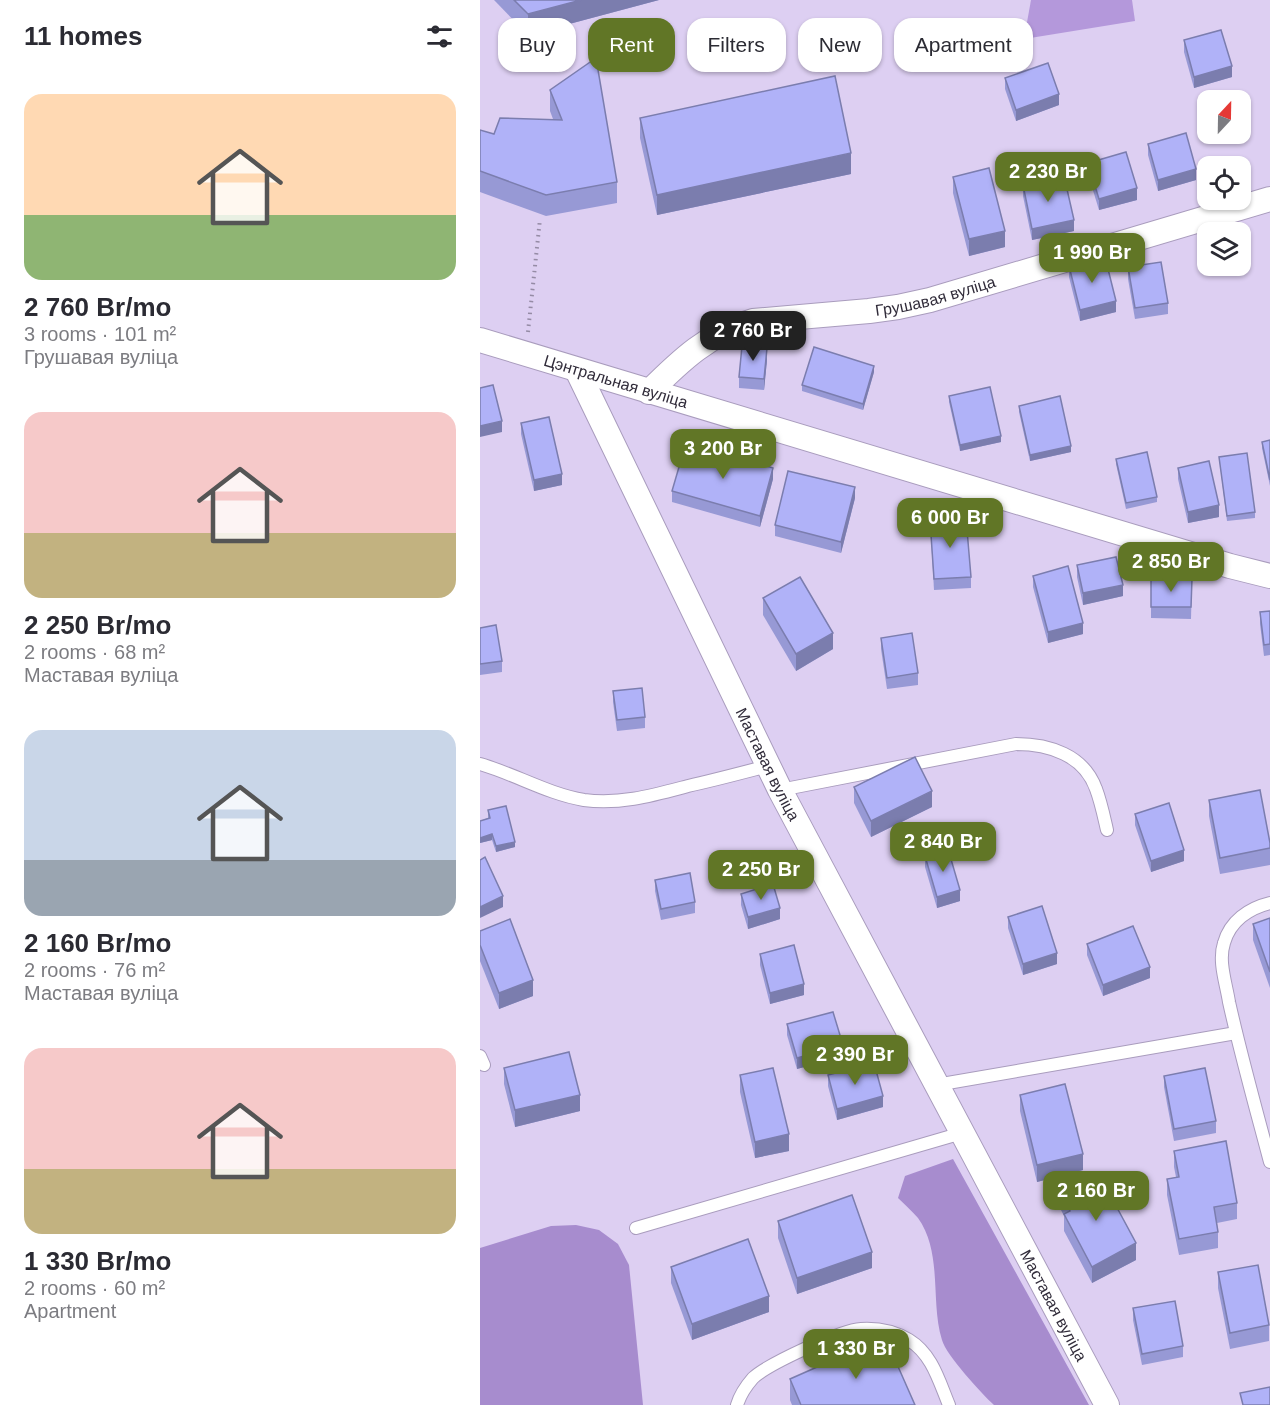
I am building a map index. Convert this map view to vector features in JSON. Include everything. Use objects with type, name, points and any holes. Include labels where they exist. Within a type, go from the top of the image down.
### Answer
[{"type":"street","name":"Грушавая вуліца","points":[[649,392],[695,348],[733,326],[753,321],[898,307],[930,300],[1270,199]]},
{"type":"street","name":"Цэнтральная вуліца","points":[[480,340],[1230,566],[1270,576]]},
{"type":"street","name":"Маставая вуліца","points":[[577,370],[780,790],[1107,1405]]},
{"type":"lane","points":[[780,790],[1016,744],[1034,744],[1054,748],[1072,758],[1087,772],[1096,788],[1107,830]]},
{"type":"lane","points":[[480,764],[560,794],[585,800],[613,801],[637,799],[768,766]]},
{"type":"lane","points":[[1270,903],[1249,910],[1238,918],[1229,930],[1222,958],[1236,1033],[1270,1162]]},
{"type":"lane","points":[[936,1085],[1236,1033]]},
{"type":"lane","points":[[636,1228],[962,1133]]},
{"type":"lane","points":[[737,1405],[745,1388],[766,1369],[839,1335],[858,1329],[894,1332],[924,1352],[933,1365],[949,1405]]},
{"type":"path","points":[[525,354],[540,219]]},
{"type":"shaded area","points":[[1031,0],[1132,0],[1135,21],[1033,38],[1033,18],[1028,18]]},
{"type":"shaded area","points":[[953,1159],[1089,1405],[994,1405],[965,1374],[945,1347],[939,1325],[931,1246],[918,1218],[898,1198],[905,1176]]},
{"type":"shaded area","points":[[576,1225],[599,1230],[618,1244],[629,1265],[643,1405],[480,1405],[480,1248],[551,1226]]},
{"type":"building","points":[[514,0],[581,0],[528,14]]},
{"type":"building","points":[[1221,30],[1232,66],[1194,77],[1184,40]]},
{"type":"building","points":[[1048,63],[1059,94],[1016,110],[1005,78],[1022,72],[1033,72],[1033,68]]},
{"type":"building","points":[[588,64],[588,72],[598,72],[617,182],[546,195],[480,171],[480,130],[494,134],[500,118],[562,120],[550,90]]},
{"type":"building","points":[[835,76],[851,153],[657,195],[640,118]]},
{"type":"building","points":[[1186,133],[1196,169],[1158,180],[1148,144]]},
{"type":"building","points":[[1126,152],[1137,188],[1099,199],[1088,163]]},
{"type":"building","points":[[989,168],[1005,231],[969,239],[953,177]]},
{"type":"building","points":[[1064,176],[1074,220],[1032,229],[1023,185]]},
{"type":"building","points":[[1105,257],[1116,301],[1080,310],[1069,266]]},
{"type":"building","points":[[1161,262],[1168,303],[1135,308],[1128,267]]},
{"type":"building","points":[[742,346],[767,348],[764,379],[739,377]]},
{"type":"building","points":[[814,347],[874,366],[863,404],[802,385]]},
{"type":"building","points":[[493,385],[502,421],[480,426],[480,388]]},
{"type":"building","points":[[990,387],[1001,436],[960,445],[949,396]]},
{"type":"building","points":[[1060,396],[1071,446],[1030,455],[1019,406]]},
{"type":"building","points":[[549,417],[562,474],[534,480],[521,423]]},
{"type":"building","points":[[1270,440],[1270,480],[1262,442]]},
{"type":"building","points":[[686,443],[773,468],[760,516],[672,491]]},
{"type":"building","points":[[1147,452],[1157,497],[1126,503],[1116,459]]},
{"type":"building","points":[[1247,453],[1255,512],[1227,516],[1219,457]]},
{"type":"building","points":[[1209,461],[1219,505],[1188,512],[1178,468]]},
{"type":"building","points":[[788,471],[855,487],[841,542],[775,525]]},
{"type":"building","points":[[966,518],[971,577],[934,579],[930,520]]},
{"type":"building","points":[[1116,557],[1123,585],[1083,593],[1077,565]]},
{"type":"building","points":[[1068,566],[1083,623],[1048,632],[1033,576]]},
{"type":"building","points":[[800,577],[833,633],[796,654],[763,598]]},
{"type":"building","points":[[1151,579],[1192,579],[1191,607],[1151,607]]},
{"type":"building","points":[[1270,611],[1270,644],[1264,645],[1260,612]]},
{"type":"building","points":[[496,625],[502,661],[480,664],[480,628]]},
{"type":"building","points":[[912,633],[918,673],[887,678],[881,638]]},
{"type":"building","points":[[642,688],[645,717],[617,720],[613,691]]},
{"type":"building","points":[[915,757],[932,791],[871,821],[854,787]]},
{"type":"building","points":[[1260,790],[1270,848],[1220,858],[1209,800]]},
{"type":"building","points":[[1169,803],[1184,850],[1151,861],[1135,814]]},
{"type":"building","points":[[506,806],[515,842],[496,846],[492,834],[480,838],[480,821],[490,818],[488,810]]},
{"type":"building","points":[[948,849],[960,890],[937,897],[925,856]]},
{"type":"building","points":[[485,857],[503,896],[480,907],[480,860]]},
{"type":"building","points":[[690,873],[695,902],[661,909],[655,880]]},
{"type":"building","points":[[773,884],[780,908],[748,917],[741,894]]},
{"type":"building","points":[[1042,906],[1057,953],[1023,964],[1008,917]]},
{"type":"building","points":[[1270,918],[1270,972],[1253,924]]},
{"type":"building","points":[[510,919],[533,980],[499,993],[480,945],[480,931]]},
{"type":"building","points":[[1133,926],[1150,967],[1103,985],[1087,944]]},
{"type":"building","points":[[794,945],[804,984],[770,993],[760,954]]},
{"type":"building","points":[[833,1012],[843,1045],[797,1058],[787,1024]]},
{"type":"building","points":[[569,1052],[580,1095],[515,1110],[504,1068]]},
{"type":"building","points":[[874,1063],[883,1096],[837,1109],[828,1075]]},
{"type":"building","points":[[773,1068],[789,1134],[755,1142],[740,1075]]},
{"type":"building","points":[[1205,1068],[1216,1121],[1174,1129],[1164,1076]]},
{"type":"building","points":[[1065,1084],[1083,1154],[1037,1165],[1020,1095]]},
{"type":"building","points":[[1226,1141],[1237,1203],[1214,1207],[1218,1232],[1179,1239],[1167,1179],[1179,1177],[1174,1151]]},
{"type":"building","points":[[1091,1177],[1100,1195],[1108,1191],[1136,1243],[1092,1267],[1064,1214],[1070,1211],[1061,1193]]},
{"type":"building","points":[[852,1195],[872,1252],[797,1278],[778,1221]]},
{"type":"building","points":[[748,1239],[769,1296],[692,1324],[671,1267]]},
{"type":"building","points":[[1258,1265],[1269,1325],[1230,1333],[1218,1272]]},
{"type":"building","points":[[1175,1301],[1183,1346],[1142,1354],[1133,1308]]},
{"type":"building","points":[[885,1337],[915,1405],[801,1405],[790,1379]]},
{"type":"building","points":[[1270,1387],[1270,1405],[1243,1405],[1240,1393]]}]
